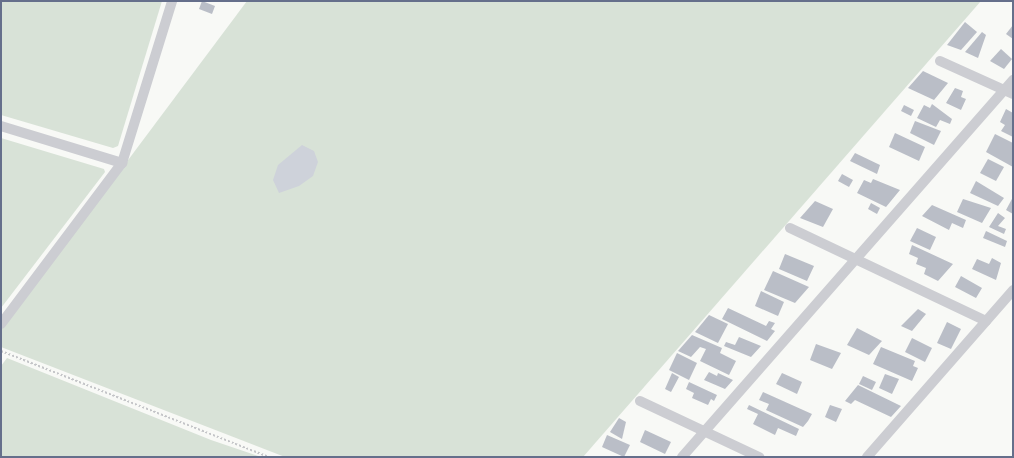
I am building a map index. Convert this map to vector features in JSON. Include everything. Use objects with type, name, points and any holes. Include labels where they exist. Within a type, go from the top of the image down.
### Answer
[{"type":"street","points":[[1,324],[122,163],[172,1]]},
{"type":"street","points":[[940,61],[1009,92]]},
{"type":"street","points":[[682,457],[856,259],[1009,92],[1013,80]]},
{"type":"street","points":[[1,126],[122,163]]},
{"type":"street","points":[[790,228],[986,321]]},
{"type":"street","points":[[867,457],[1013,290]]},
{"type":"street","points":[[640,401],[759,457]]},
{"type":"path","points":[[1,351],[269,457]]},
{"type":"shaded area","points":[[1,1],[162,1],[118,146],[113,148],[1,115]]},
{"type":"shaded area","points":[[247,1],[981,1],[583,457],[285,457],[1,347],[1,330]]},
{"type":"shaded area","points":[[1,138],[104,169],[105,172],[1,308]]},
{"type":"shaded area","points":[[302,145],[314,151],[318,162],[313,176],[299,186],[279,193],[273,180],[278,165]]},
{"type":"shaded area","points":[[7,358],[211,440],[261,457],[1,457],[1,366]]},
{"type":"building","points":[[202,1],[215,6],[212,14],[199,9]]},
{"type":"building","points":[[965,22],[977,32],[961,50],[947,45]]},
{"type":"building","points":[[1013,25],[1013,39],[1006,34]]},
{"type":"building","points":[[982,32],[986,35],[978,58],[965,52]]},
{"type":"building","points":[[1001,49],[1012,59],[1004,69],[990,61]]},
{"type":"building","points":[[923,71],[948,83],[934,100],[908,88]]},
{"type":"building","points":[[955,88],[963,91],[961,97],[966,99],[961,110],[946,103]]},
{"type":"building","points":[[932,104],[952,119],[950,124],[940,120],[936,127],[917,118],[924,105],[930,108]]},
{"type":"building","points":[[904,105],[914,110],[911,116],[901,111]]},
{"type":"building","points":[[1006,109],[1013,113],[1013,137],[1001,131],[1005,125],[1000,122]]},
{"type":"building","points":[[915,121],[941,131],[934,145],[910,133]]},
{"type":"building","points":[[895,133],[925,147],[919,161],[889,147]]},
{"type":"building","points":[[995,134],[1013,143],[1013,167],[986,152]]},
{"type":"building","points":[[855,153],[880,165],[877,174],[850,161]]},
{"type":"building","points":[[988,159],[1004,167],[996,181],[980,173]]},
{"type":"building","points":[[842,174],[853,180],[849,187],[838,181]]},
{"type":"building","points":[[873,179],[900,190],[886,207],[857,193],[864,180],[871,183]]},
{"type":"building","points":[[976,181],[1004,198],[998,206],[970,193]]},
{"type":"building","points":[[1013,197],[1013,214],[1006,210]]},
{"type":"building","points":[[963,199],[991,208],[982,223],[957,212]]},
{"type":"building","points":[[815,201],[833,209],[823,227],[800,218]]},
{"type":"building","points":[[871,203],[880,208],[877,214],[868,209]]},
{"type":"building","points":[[932,205],[966,220],[963,228],[952,223],[949,230],[922,216]]},
{"type":"building","points":[[998,213],[1005,218],[998,226],[1006,229],[1004,234],[989,227]]},
{"type":"building","points":[[917,228],[936,237],[930,250],[910,241]]},
{"type":"building","points":[[986,231],[1007,241],[1005,247],[983,238]]},
{"type":"building","points":[[912,245],[953,264],[938,281],[924,274],[926,268],[916,264],[918,258],[909,254]]},
{"type":"building","points":[[785,254],[814,266],[807,281],[779,269]]},
{"type":"building","points":[[992,258],[1001,263],[996,280],[972,269],[977,259],[989,264]]},
{"type":"building","points":[[773,271],[809,287],[795,303],[764,290]]},
{"type":"building","points":[[961,276],[982,288],[976,298],[955,287]]},
{"type":"building","points":[[761,291],[784,302],[778,316],[755,306]]},
{"type":"building","points":[[728,308],[766,326],[769,321],[775,323],[771,329],[775,331],[767,341],[722,319]]},
{"type":"building","points":[[918,309],[926,314],[912,331],[901,326]]},
{"type":"building","points":[[709,315],[728,324],[718,343],[695,332]]},
{"type":"building","points":[[947,322],[961,329],[951,349],[937,343]]},
{"type":"building","points":[[857,328],[882,341],[869,355],[847,345]]},
{"type":"building","points":[[692,335],[722,348],[720,353],[736,361],[729,375],[700,361],[706,349],[700,347],[691,357],[678,351]]},
{"type":"building","points":[[739,337],[761,346],[751,357],[724,346],[726,342],[735,345]]},
{"type":"building","points":[[912,338],[932,348],[925,362],[905,352]]},
{"type":"building","points":[[816,344],[841,353],[832,369],[810,360]]},
{"type":"building","points":[[881,347],[915,361],[913,366],[918,368],[912,381],[873,364]]},
{"type":"building","points":[[677,353],[697,363],[689,380],[669,370]]},
{"type":"building","points":[[709,372],[717,376],[718,373],[733,380],[725,389],[704,380]]},
{"type":"building","points":[[672,373],[679,377],[671,392],[665,389]]},
{"type":"building","points":[[782,373],[802,382],[797,394],[776,384]]},
{"type":"building","points":[[885,374],[899,379],[892,394],[879,388]]},
{"type":"building","points":[[863,376],[876,382],[872,390],[859,384]]},
{"type":"building","points":[[689,382],[717,395],[714,401],[711,399],[708,405],[692,398],[694,393],[686,389]]},
{"type":"building","points":[[858,385],[901,406],[891,417],[855,400],[851,404],[845,401]]},
{"type":"building","points":[[763,392],[812,414],[803,427],[766,410],[769,404],[759,400]]},
{"type":"building","points":[[749,405],[799,429],[796,436],[778,428],[775,435],[753,424],[758,414],[747,409]]},
{"type":"building","points":[[830,405],[842,409],[836,422],[825,417]]},
{"type":"building","points":[[619,418],[626,422],[622,439],[610,432]]},
{"type":"building","points":[[645,430],[671,442],[665,454],[640,442]]},
{"type":"building","points":[[607,435],[630,445],[624,457],[602,447]]}]
